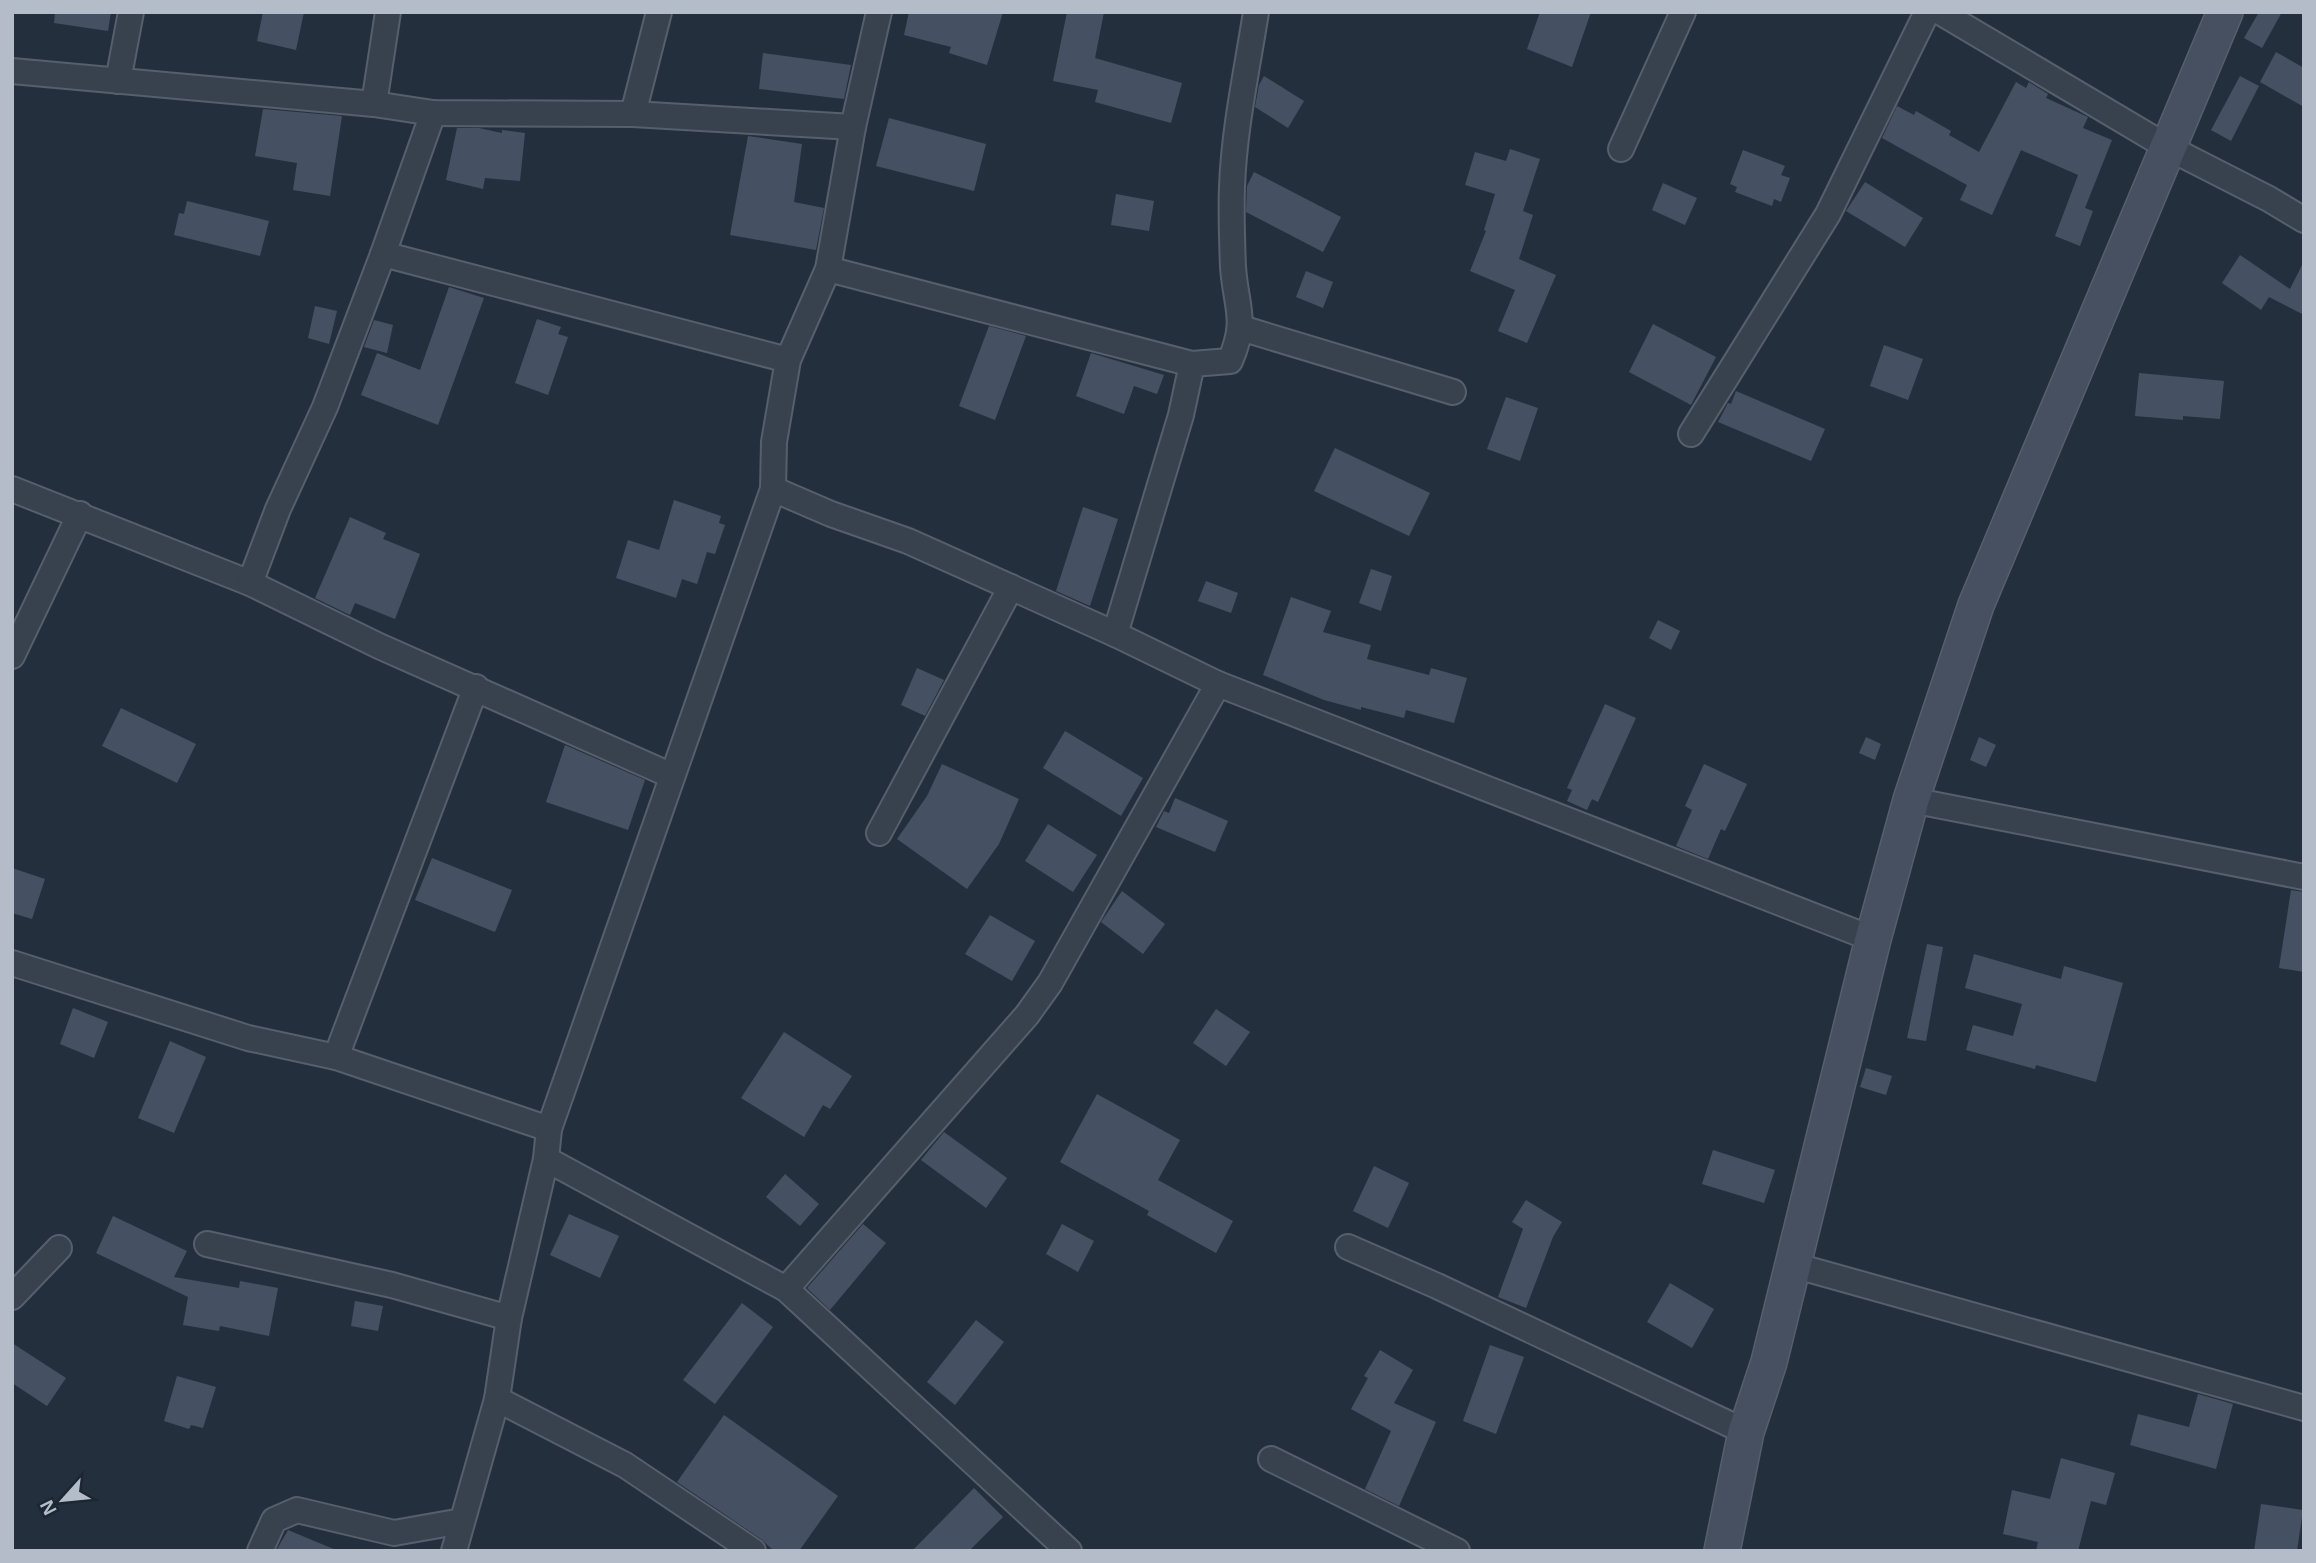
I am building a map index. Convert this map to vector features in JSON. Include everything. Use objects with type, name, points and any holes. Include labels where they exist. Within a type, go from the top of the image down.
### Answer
[{"type":"street","points":[[118,81],[131,12]]},
{"type":"street","points":[[374,104],[388,12]]},
{"type":"street","points":[[633,114],[659,12]]},
{"type":"street","points":[[454,1551],[497,1399],[509,1318],[546,1159],[549,1129],[670,775],[773,489],[774,442],[788,360],[828,269],[853,127],[879,12]]},
{"type":"street","points":[[828,269],[1192,364],[1230,361],[1241,328],[1233,267],[1232,186],[1256,12]]},
{"type":"street","points":[[1621,149],[1683,12]]},
{"type":"street","points":[[1691,434],[1828,214],[1927,12]]},
{"type":"street","points":[[1940,12],[2169,148],[2304,220]]},
{"type":"street","points":[[1722,1551],[1746,1432],[1769,1362],[1873,939],[1911,800],[1976,605],[2225,12]]},
{"type":"street","points":[[12,71],[374,104],[433,113],[633,114],[853,127]]},
{"type":"street","points":[[250,583],[278,509],[325,407],[433,113]]},
{"type":"street","points":[[383,254],[788,360]]},
{"type":"street","points":[[1241,328],[1453,392]]},
{"type":"street","points":[[1115,634],[1181,415],[1192,364]]},
{"type":"street","points":[[12,489],[250,583],[379,646],[670,775]]},
{"type":"street","points":[[773,489],[831,514],[908,541],[1115,634],[1218,684],[1873,939]]},
{"type":"street","points":[[12,656],[80,514]]},
{"type":"street","points":[[879,833],[1011,587]]},
{"type":"street","points":[[786,1289],[1027,1015],[1050,983],[1218,684]]},
{"type":"street","points":[[336,1057],[476,687]]},
{"type":"street","points":[[1911,800],[2304,877]]},
{"type":"street","points":[[12,963],[248,1038],[336,1057],[549,1129]]},
{"type":"street","points":[[546,1159],[786,1289],[1069,1551]]},
{"type":"street","points":[[207,1244],[392,1285],[509,1318]]},
{"type":"street","points":[[1348,1247],[1746,1432]]},
{"type":"street","points":[[12,1297],[59,1248]]},
{"type":"street","points":[[1793,1265],[2304,1408]]},
{"type":"street","points":[[497,1399],[625,1465],[753,1551]]},
{"type":"street","points":[[1271,1459],[1457,1551]]},
{"type":"street","points":[[260,1551],[274,1520],[298,1510],[394,1533],[462,1521]]},
{"type":"building","points":[[55,12],[111,12],[108,31],[54,23]]},
{"type":"building","points":[[263,12],[304,12],[296,50],[257,41]]},
{"type":"building","points":[[909,12],[1003,12],[987,65],[949,53],[951,47],[904,35]]},
{"type":"building","points":[[1067,12],[1104,12],[1095,58],[1182,83],[1171,123],[1095,102],[1098,90],[1053,81]]},
{"type":"building","points":[[1540,12],[1591,12],[1572,67],[1527,49]]},
{"type":"building","points":[[2259,12],[2282,12],[2262,48],[2244,38]]},
{"type":"building","points":[[2276,52],[2304,68],[2304,107],[2260,82]]},
{"type":"building","points":[[763,53],[851,65],[844,99],[759,89]]},
{"type":"building","points":[[1264,76],[1304,101],[1288,128],[1255,107],[1259,85]]},
{"type":"building","points":[[2240,76],[2259,86],[2231,141],[2211,130]]},
{"type":"building","points":[[2016,82],[2026,88],[2029,82],[2048,94],[2046,98],[2088,117],[2083,128],[2112,140],[2085,208],[2093,211],[2080,246],[2055,236],[2078,175],[2021,150],[1992,215],[1960,200],[1967,185],[1882,138],[1897,106],[1914,115],[1916,111],[1951,131],[1949,135],[1979,152]]},
{"type":"building","points":[[263,109],[342,116],[330,196],[293,190],[297,163],[255,156]]},
{"type":"building","points":[[889,118],[986,144],[974,191],[876,166]]},
{"type":"building","points":[[457,128],[525,133],[520,181],[485,178],[483,189],[446,180]]},
{"type":"building","points":[[748,136],[802,144],[794,202],[824,208],[816,250],[730,235]]},
{"type":"building","points":[[1510,149],[1540,159],[1523,211],[1533,215],[1519,259],[1556,275],[1527,343],[1498,331],[1515,290],[1470,271],[1486,231],[1484,230],[1495,194],[1465,185],[1475,152],[1506,161]]},
{"type":"building","points":[[1743,150],[1785,166],[1781,175],[1790,178],[1781,202],[1774,199],[1772,206],[1735,192],[1737,187],[1730,184]]},
{"type":"building","points":[[1254,172],[1341,217],[1323,252],[1246,212],[1247,186]]},
{"type":"building","points":[[1865,182],[1923,218],[1905,247],[1846,211]]},
{"type":"building","points":[[1663,183],[1697,198],[1685,225],[1652,210]]},
{"type":"building","points":[[1116,194],[1154,201],[1149,231],[1111,225]]},
{"type":"building","points":[[187,201],[269,221],[260,256],[174,235],[179,213],[184,214]]},
{"type":"building","points":[[2240,255],[2290,289],[2304,261],[2304,315],[2269,297],[2261,310],[2222,283]]},
{"type":"building","points":[[1306,271],[1333,282],[1323,308],[1296,297]]},
{"type":"building","points":[[449,287],[484,298],[438,425],[361,395],[377,353],[420,370]]},
{"type":"building","points":[[315,306],[337,311],[329,344],[308,338]]},
{"type":"building","points":[[537,319],[561,327],[558,334],[568,337],[548,395],[515,383]]},
{"type":"building","points":[[374,320],[393,325],[387,353],[364,347]]},
{"type":"building","points":[[1653,324],[1716,357],[1691,405],[1629,372]]},
{"type":"building","points":[[989,326],[1026,336],[995,420],[959,406]]},
{"type":"building","points":[[1884,345],[1923,359],[1908,400],[1870,386]]},
{"type":"building","points":[[1091,353],[1164,375],[1157,394],[1134,386],[1124,414],[1076,396]]},
{"type":"building","points":[[2139,373],[2224,381],[2220,419],[2183,416],[2183,420],[2135,416]]},
{"type":"building","points":[[1736,391],[1825,429],[1811,461],[1718,422],[1728,403],[1731,404]]},
{"type":"building","points":[[1506,397],[1538,408],[1520,461],[1487,449]]},
{"type":"building","points":[[1335,448],[1430,493],[1409,536],[1314,491]]},
{"type":"building","points":[[674,500],[721,516],[719,523],[725,525],[715,554],[707,552],[697,584],[682,579],[676,598],[616,578],[628,540],[659,550]]},
{"type":"building","points":[[1083,507],[1118,519],[1090,606],[1056,591]]},
{"type":"building","points":[[350,517],[386,533],[383,539],[420,554],[395,619],[355,603],[350,615],[315,598]]},
{"type":"building","points":[[1371,569],[1392,576],[1381,611],[1359,603]]},
{"type":"building","points":[[1206,581],[1238,593],[1231,613],[1198,601]]},
{"type":"building","points":[[1291,597],[1331,611],[1323,632],[1371,645],[1367,659],[1429,675],[1431,668],[1467,678],[1454,723],[1406,710],[1404,718],[1361,707],[1361,710],[1324,700],[1263,675]]},
{"type":"building","points":[[1658,620],[1680,631],[1671,650],[1649,638]]},
{"type":"building","points":[[917,668],[944,680],[925,716],[901,705]]},
{"type":"building","points":[[1605,704],[1636,718],[1598,802],[1592,799],[1587,810],[1567,801],[1572,790],[1567,788]]},
{"type":"building","points":[[121,708],[196,744],[177,783],[102,746]]},
{"type":"building","points":[[1065,731],[1143,778],[1121,816],[1043,768]]},
{"type":"building","points":[[1866,737],[1881,744],[1875,760],[1859,753]]},
{"type":"building","points":[[1979,737],[1996,745],[1986,767],[1970,760]]},
{"type":"building","points":[[565,745],[645,780],[628,830],[546,802]]},
{"type":"building","points":[[942,764],[1019,799],[999,844],[967,889],[897,839],[927,796]]},
{"type":"building","points":[[1704,764],[1747,784],[1725,831],[1721,829],[1708,859],[1676,846],[1692,810],[1685,806]]},
{"type":"building","points":[[1175,798],[1228,821],[1215,852],[1156,827],[1164,811],[1169,813]]},
{"type":"building","points":[[1048,824],[1097,855],[1073,892],[1025,861]]},
{"type":"building","points":[[432,858],[512,890],[495,932],[415,900]]},
{"type":"building","points":[[12,868],[45,879],[32,919],[12,913]]},
{"type":"building","points":[[2291,890],[2304,892],[2304,972],[2279,968]]},
{"type":"building","points":[[1122,891],[1165,924],[1143,954],[1101,922]]},
{"type":"building","points":[[990,915],[1035,941],[1012,981],[965,954]]},
{"type":"building","points":[[1927,944],[1943,947],[1926,1041],[1907,1038]]},
{"type":"building","points":[[1974,954],[2061,979],[2064,966],[2123,983],[2096,1082],[2036,1065],[2035,1069],[1966,1050],[1973,1025],[2013,1036],[2022,1004],[1965,988]]},
{"type":"building","points":[[73,1008],[108,1022],[94,1058],[60,1044]]},
{"type":"building","points":[[1216,1009],[1250,1032],[1226,1066],[1193,1043]]},
{"type":"building","points":[[784,1032],[852,1076],[830,1109],[823,1105],[804,1137],[741,1098]]},
{"type":"building","points":[[170,1041],[206,1057],[174,1133],[138,1118]]},
{"type":"building","points":[[1866,1068],[1892,1076],[1886,1095],[1860,1087]]},
{"type":"building","points":[[1097,1094],[1180,1140],[1158,1180],[1233,1221],[1216,1253],[1147,1215],[1149,1211],[1060,1162]]},
{"type":"building","points":[[944,1132],[1007,1178],[986,1208],[921,1160]]},
{"type":"building","points":[[1713,1150],[1775,1170],[1764,1203],[1702,1184]]},
{"type":"building","points":[[1374,1166],[1409,1183],[1388,1228],[1353,1211]]},
{"type":"building","points":[[785,1174],[819,1204],[800,1226],[766,1197]]},
{"type":"building","points":[[1526,1200],[1562,1222],[1553,1237],[1526,1308],[1498,1297],[1523,1229],[1512,1222]]},
{"type":"building","points":[[569,1214],[619,1236],[600,1278],[550,1255]]},
{"type":"building","points":[[113,1216],[187,1251],[174,1277],[239,1288],[240,1281],[278,1288],[269,1336],[220,1326],[219,1331],[183,1325],[188,1297],[96,1253]]},
{"type":"building","points":[[863,1224],[886,1243],[830,1310],[807,1288]]},
{"type":"building","points":[[1062,1224],[1094,1241],[1078,1272],[1046,1254]]},
{"type":"building","points":[[1670,1283],[1714,1309],[1692,1348],[1647,1322]]},
{"type":"building","points":[[355,1301],[383,1306],[378,1331],[351,1326]]},
{"type":"building","points":[[742,1303],[773,1327],[715,1404],[683,1380]]},
{"type":"building","points":[[976,1320],[1004,1342],[955,1405],[927,1382]]},
{"type":"building","points":[[12,1343],[66,1378],[47,1406],[12,1383]]},
{"type":"building","points":[[1490,1345],[1524,1357],[1496,1434],[1463,1421]]},
{"type":"building","points":[[1380,1350],[1413,1370],[1394,1403],[1436,1422],[1399,1506],[1365,1489],[1391,1431],[1351,1409],[1368,1378],[1364,1376]]},
{"type":"building","points":[[177,1376],[216,1387],[203,1428],[191,1425],[189,1429],[164,1421]]},
{"type":"building","points":[[2198,1394],[2233,1404],[2216,1469],[2130,1445],[2138,1414],[2189,1427]]},
{"type":"building","points":[[724,1415],[838,1496],[799,1551],[774,1551],[761,1539],[677,1482]]},
{"type":"building","points":[[2061,1458],[2115,1473],[2106,1505],[2091,1501],[2078,1551],[2036,1551],[2038,1542],[2003,1534],[2012,1490],[2050,1499]]},
{"type":"building","points":[[974,1488],[1003,1517],[969,1551],[912,1551]]},
{"type":"building","points":[[2261,1504],[2303,1510],[2297,1551],[2254,1551]]},
{"type":"building","points":[[288,1530],[336,1550],[336,1551],[276,1551]]}]
